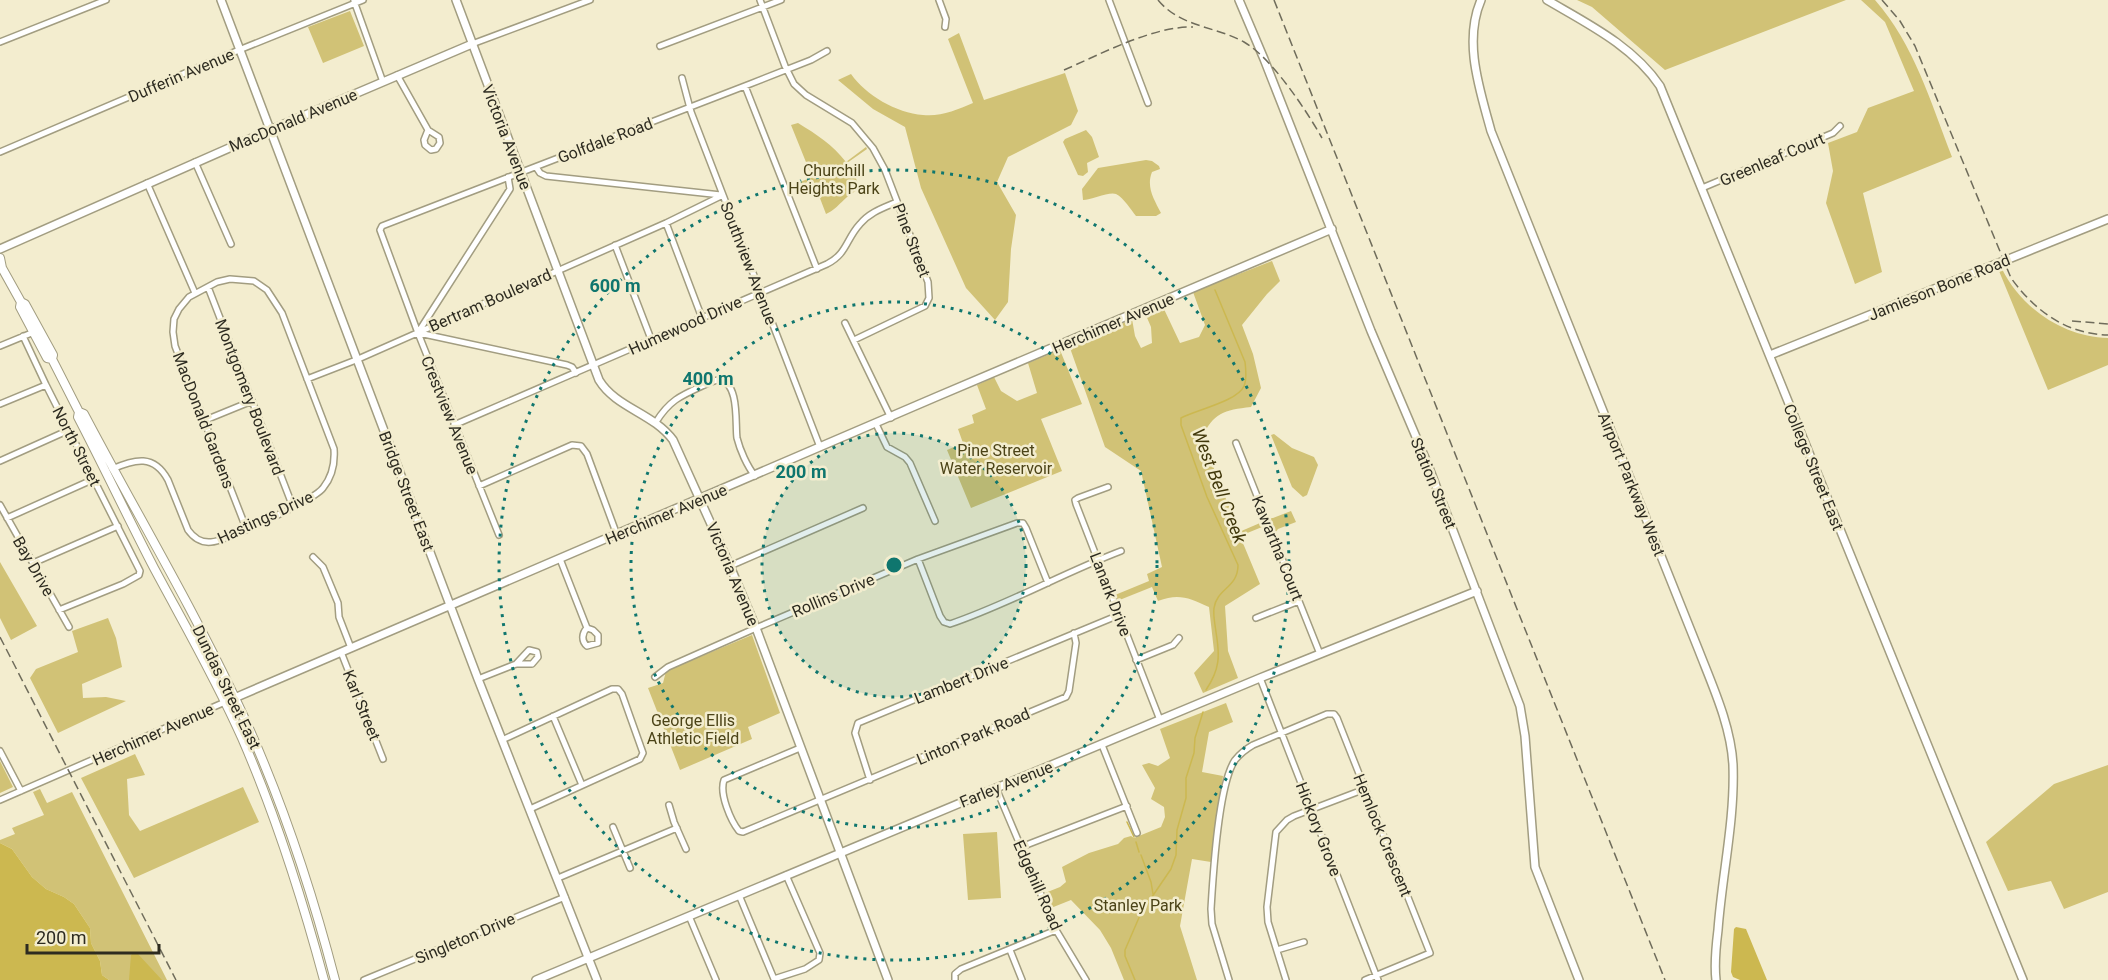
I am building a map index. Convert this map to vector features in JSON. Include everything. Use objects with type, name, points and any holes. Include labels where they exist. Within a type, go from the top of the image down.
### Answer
[{"type":"main road","name":"Dundas Street East","points":[[0,258],[1,267],[21,302],[25,304],[37,331],[53,355],[52,359],[79,412],[84,414],[154,567],[206,662],[225,702],[256,774],[282,844],[310,928],[324,980]]},
{"type":"main road","name":"Dundas Street East","points":[[110,470],[235,698],[256,745],[313,899],[335,980]]},
{"type":"main road","points":[[206,662],[227,692],[235,698]]},
{"type":"main road","points":[[225,702],[232,706],[248,736],[256,745]]},
{"type":"street","points":[[0,42],[106,0]]},
{"type":"street","name":"Bridge Street East","points":[[220,0],[478,679],[597,980]]},
{"type":"street","name":"Dufferin Avenue","points":[[0,152],[363,0]]},
{"type":"street","name":"Victoria Avenue","points":[[456,0],[602,385],[614,398],[656,422],[673,440],[730,566],[756,627],[888,980]]},
{"type":"street","name":"MacDonald Avenue","points":[[0,249],[383,81],[472,44],[590,0]]},
{"type":"street","name":"Pine Street","points":[[760,0],[786,70],[794,84],[844,117],[866,139],[879,159],[928,282],[929,298],[921,309],[854,339]]},
{"type":"street","points":[[660,46],[782,0]]},
{"type":"street","points":[[939,0],[946,19],[945,27]]},
{"type":"street","points":[[1109,0],[1148,103]]},
{"type":"street","name":"Station Street","points":[[1239,0],[1371,331],[1428,465],[1520,706],[1525,736],[1535,867],[1579,980]]},
{"type":"street","name":"Airport Parkway West","points":[[1482,0],[1475,14],[1474,57],[1491,131],[1699,651],[1720,707],[1731,746],[1732,801],[1719,911],[1716,980]]},
{"type":"street","name":"College Street East","points":[[1547,0],[1633,54],[1649,69],[1660,86],[2023,980]]},
{"type":"street","points":[[354,2],[383,81]]},
{"type":"street","name":"Golfdale Road","points":[[382,226],[786,70],[827,51]]},
{"type":"street","points":[[398,75],[428,130]]},
{"type":"street","name":"Southview Avenue","points":[[682,78],[690,107],[820,447]]},
{"type":"street","points":[[745,86],[816,268]]},
{"type":"street","name":"Greenleaf Court","points":[[1702,188],[1833,133],[1840,126]]},
{"type":"street","points":[[195,162],[231,244]]},
{"type":"street","points":[[536,167],[546,176],[723,195]]},
{"type":"street","points":[[508,177],[510,189],[418,333],[567,365],[572,367],[576,373]]},
{"type":"street","points":[[147,183],[195,293]]},
{"type":"street","name":"Bertram Boulevard","points":[[307,379],[418,333],[666,223],[723,195]]},
{"type":"street","name":"Humewood Drive","points":[[454,425],[832,262],[842,253],[857,226],[865,218],[897,202]]},
{"type":"street","name":"Jamieson Bone Road","points":[[1770,354],[2108,219]]},
{"type":"street","points":[[666,223],[702,318]]},
{"type":"street","name":"Crestview Avenue","points":[[382,226],[380,230],[418,333],[500,535]]},
{"type":"street","name":"Herchimer Avenue","points":[[0,800],[820,447],[1332,230]]},
{"type":"street","points":[[615,245],[651,339]]},
{"type":"street","name":"Hastings Drive","points":[[110,470],[126,463],[142,460],[149,461],[160,468],[168,480],[188,530],[193,536],[203,541],[218,541],[293,507],[323,489],[335,464],[334,449],[275,300],[267,290],[254,281],[242,279],[230,279],[195,293]]},
{"type":"street","name":"Montgomery Boulevard","points":[[208,287],[293,507]]},
{"type":"street","name":"MacDonald Gardens","points":[[195,293],[179,309],[174,320],[175,346],[246,528]]},
{"type":"street","points":[[845,322],[891,418]]},
{"type":"street","points":[[0,346],[37,331]]},
{"type":"street","name":"North Street","points":[[23,336],[140,571],[139,575],[123,584],[59,610]]},
{"type":"street","points":[[656,422],[664,409],[680,396],[711,382],[720,380],[727,383],[735,403],[740,448],[755,476]]},
{"type":"street","points":[[0,404],[46,385]]},
{"type":"street","points":[[203,421],[252,401]]},
{"type":"street","points":[[876,424],[887,447],[910,463],[934,521]]},
{"type":"street","points":[[0,461],[69,430]]},
{"type":"street","name":"Kawartha Court","points":[[1236,443],[1320,654]]},
{"type":"street","points":[[479,486],[572,446],[581,446],[617,534]]},
{"type":"street","points":[[7,518],[94,479]]},
{"type":"street","name":"Lanark Drive","points":[[1108,487],[1075,500],[1160,720]]},
{"type":"street","name":"Bay Drive","points":[[0,505],[69,627]]},
{"type":"street","points":[[730,566],[863,508]]},
{"type":"street","name":"Rollins Drive","points":[[655,677],[668,667],[756,627],[996,529],[1023,523],[1048,583]]},
{"type":"street","points":[[33,563],[118,526]]},
{"type":"street","points":[[918,559],[940,616],[944,622],[950,624],[1121,550]]},
{"type":"street","points":[[314,557],[323,567],[338,603],[339,617],[351,648]]},
{"type":"street","points":[[560,559],[587,628]]},
{"type":"street","name":"Farley Avenue","points":[[537,980],[1260,678],[1477,591]]},
{"type":"street","points":[[1256,618],[1299,601]]},
{"type":"street","name":"Lambert Drive","points":[[870,780],[855,733],[858,723],[1119,615]]},
{"type":"street","name":"Linton Park Road","points":[[800,748],[724,780],[722,786],[727,806],[736,827],[743,832],[1066,697],[1069,691],[1076,643],[1074,633]]},
{"type":"street","points":[[1136,660],[1173,645],[1179,638]]},
{"type":"street","name":"Karl Street","points":[[341,652],[383,759]]},
{"type":"street","points":[[478,679],[516,664]]},
{"type":"street","name":"Hickory Grove","points":[[1260,678],[1377,978]]},
{"type":"street","points":[[502,740],[612,689],[618,689],[622,694],[643,753],[640,759],[530,809]]},
{"type":"street","name":"Hemlock Crescent","points":[[1282,733],[1328,714],[1334,714],[1430,953],[1377,978]]},
{"type":"street","points":[[553,717],[582,785]]},
{"type":"street","points":[[1229,980],[1212,924],[1211,909],[1224,793],[1229,773],[1235,760],[1243,751],[1282,733]]},
{"type":"street","points":[[1102,745],[1137,833]]},
{"type":"street","points":[[0,752],[21,791]]},
{"type":"street","name":"Edgehill Road","points":[[996,788],[1056,930],[1086,980]]},
{"type":"street","points":[[1286,980],[1269,922],[1267,907],[1276,832],[1287,820],[1365,789]]},
{"type":"street","points":[[669,805],[686,849]]},
{"type":"street","points":[[1021,847],[1127,806]]},
{"type":"street","points":[[614,827],[630,868]]},
{"type":"street","points":[[558,878],[677,828]]},
{"type":"street","points":[[739,895],[774,979],[805,969],[819,960],[820,953],[786,875]]},
{"type":"street","name":"Singleton Drive","points":[[364,980],[565,897]]},
{"type":"street","points":[[689,916],[716,980]]},
{"type":"street","points":[[955,980],[955,974],[961,969],[1056,930]]},
{"type":"street","points":[[1277,950],[1304,942]]},
{"type":"street","points":[[1010,950],[1022,980]]},
{"type":"street","points":[[1365,980],[1377,978]]},
{"type":"green space","points":[[1577,0],[1846,0],[1665,70],[1592,7]]},
{"type":"green space","points":[[1861,0],[1875,0],[1901,36],[1929,95],[1952,157],[1863,193],[1882,272],[1855,284],[1826,203],[1833,171],[1828,143],[1857,132],[1868,108],[1914,91],[1885,22]]},
{"type":"green space","points":[[350,11],[364,46],[323,63],[308,27]]},
{"type":"green space","points":[[959,33],[984,100],[1065,73],[1078,111],[1071,125],[1008,157],[997,182],[1016,215],[1011,249],[1008,302],[995,320],[966,288],[921,188],[905,127],[873,109],[838,80],[851,74],[857,82],[882,102],[913,114],[936,115],[961,108],[973,103],[948,39]]},
{"type":"green space","name":"Churchill Heights Park","points":[[798,123],[830,145],[846,162],[866,147],[867,149],[847,163],[860,189],[826,214],[813,180],[792,188],[791,186],[812,177],[791,125]]},
{"type":"green space","points":[[1086,130],[1092,137],[1099,157],[1087,163],[1088,172],[1083,176],[1078,175],[1063,142]]},
{"type":"green space","points":[[1152,161],[1160,169],[1152,172],[1150,183],[1161,213],[1156,216],[1136,216],[1122,198],[1113,193],[1083,200],[1082,189],[1098,168]]},
{"type":"green space","points":[[1272,261],[1280,281],[1242,325],[1253,354],[1261,388],[1251,407],[1220,414],[1210,423],[1202,438],[1239,532],[1260,523],[1262,527],[1240,536],[1260,584],[1225,606],[1228,651],[1238,678],[1203,693],[1194,673],[1214,651],[1209,607],[1178,597],[1158,601],[1152,587],[1117,601],[1115,595],[1149,581],[1147,574],[1162,567],[1141,471],[1105,447],[1070,348],[1132,319],[1135,336],[1141,348],[1152,343],[1151,327],[1145,313],[1163,307],[1180,343],[1199,337],[1205,325],[1193,292]]},
{"type":"green space","points":[[2002,269],[2021,297],[2046,318],[2076,332],[2108,338],[2108,365],[2048,390],[1999,271]]},
{"type":"green space","name":"Pine Street Water Reservoir","points":[[1060,350],[1082,404],[1041,419],[1062,471],[971,508],[947,450],[963,443],[958,429],[974,423],[972,415],[986,409],[977,385],[994,377],[1001,391],[1017,401],[1037,393],[1028,363]]},
{"type":"green space","points":[[1274,434],[1292,448],[1314,457],[1318,465],[1307,495],[1303,497],[1292,487],[1271,435]]},
{"type":"green space","points":[[1291,511],[1296,522],[1278,529],[1275,533],[1269,518]]},
{"type":"green space","points":[[0,562],[37,626],[11,640],[0,618]]},
{"type":"green space","points":[[108,618],[116,638],[122,667],[82,684],[83,698],[106,697],[126,701],[58,733],[30,678],[36,669],[78,652],[72,631]]},
{"type":"green space","name":"George Ellis Athletic Field","points":[[752,635],[780,713],[748,727],[752,739],[680,770],[648,688],[663,683],[666,671]]},
{"type":"green space","name":"Stanley Park","points":[[1226,703],[1233,722],[1209,732],[1202,772],[1223,776],[1211,862],[1192,859],[1180,926],[1197,980],[1124,980],[1111,948],[1100,930],[1071,900],[1051,908],[1045,893],[1066,882],[1062,867],[1089,853],[1118,844],[1124,838],[1131,836],[1134,838],[1161,827],[1165,817],[1164,807],[1151,799],[1155,788],[1142,765],[1149,763],[1158,766],[1170,758],[1160,729]]},
{"type":"green space","points":[[135,754],[145,775],[127,779],[129,815],[140,831],[243,787],[259,822],[134,878],[81,778]]},
{"type":"green space","points":[[0,761],[13,787],[0,793]]},
{"type":"green space","points":[[2108,765],[2108,892],[2064,909],[2051,881],[2008,891],[1986,842],[2054,784]]},
{"type":"green space","points":[[40,789],[47,803],[72,792],[167,980],[109,980],[102,975],[100,961],[91,943],[90,928],[74,904],[46,889],[32,877],[12,849],[0,843],[0,840],[15,834],[12,828],[44,815],[33,792]]},
{"type":"green space","points":[[997,832],[1001,898],[968,900],[963,834]]},
{"type":"shaded area","points":[[0,843],[12,849],[32,877],[46,889],[74,904],[90,928],[91,943],[100,961],[102,975],[109,980],[0,980]]},
{"type":"shaded area","points":[[1736,927],[1746,929],[1767,980],[1740,980],[1733,977],[1731,972]]},
{"type":"shaded area","points":[[138,954],[162,980],[129,980],[131,955]]},
{"type":"waterway","name":"West Bell Creek","points":[[1206,690],[1218,662],[1214,608],[1219,596],[1235,579],[1238,565],[1207,497],[1181,425],[1181,418],[1234,396],[1244,386],[1246,380],[1245,362],[1215,290]]},
{"type":"waterway","name":"West Bell Creek","points":[[1135,980],[1125,956],[1125,950],[1141,913],[1171,869],[1176,855],[1177,830],[1186,798],[1186,778],[1203,712]]},
{"type":"waterway","points":[[1127,822],[1134,837]]},
{"type":"waterway","points":[[1136,842],[1139,852]]},
{"type":"waterway","points":[[1141,855],[1153,894]]},
{"type":"railway","points":[[1158,0],[1177,16],[1233,37],[1255,50],[1288,86],[1322,138]]},
{"type":"railway","points":[[1274,0],[1665,980]]},
{"type":"railway","points":[[1882,0],[1900,21],[1915,46],[2011,278],[2030,301],[2053,318],[2078,330],[2108,335]]},
{"type":"railway","points":[[1064,70],[1144,36],[1177,28],[1193,27]]},
{"type":"railway","points":[[2072,321],[2108,324]]},
{"type":"railway","points":[[0,637],[176,980]]}]
